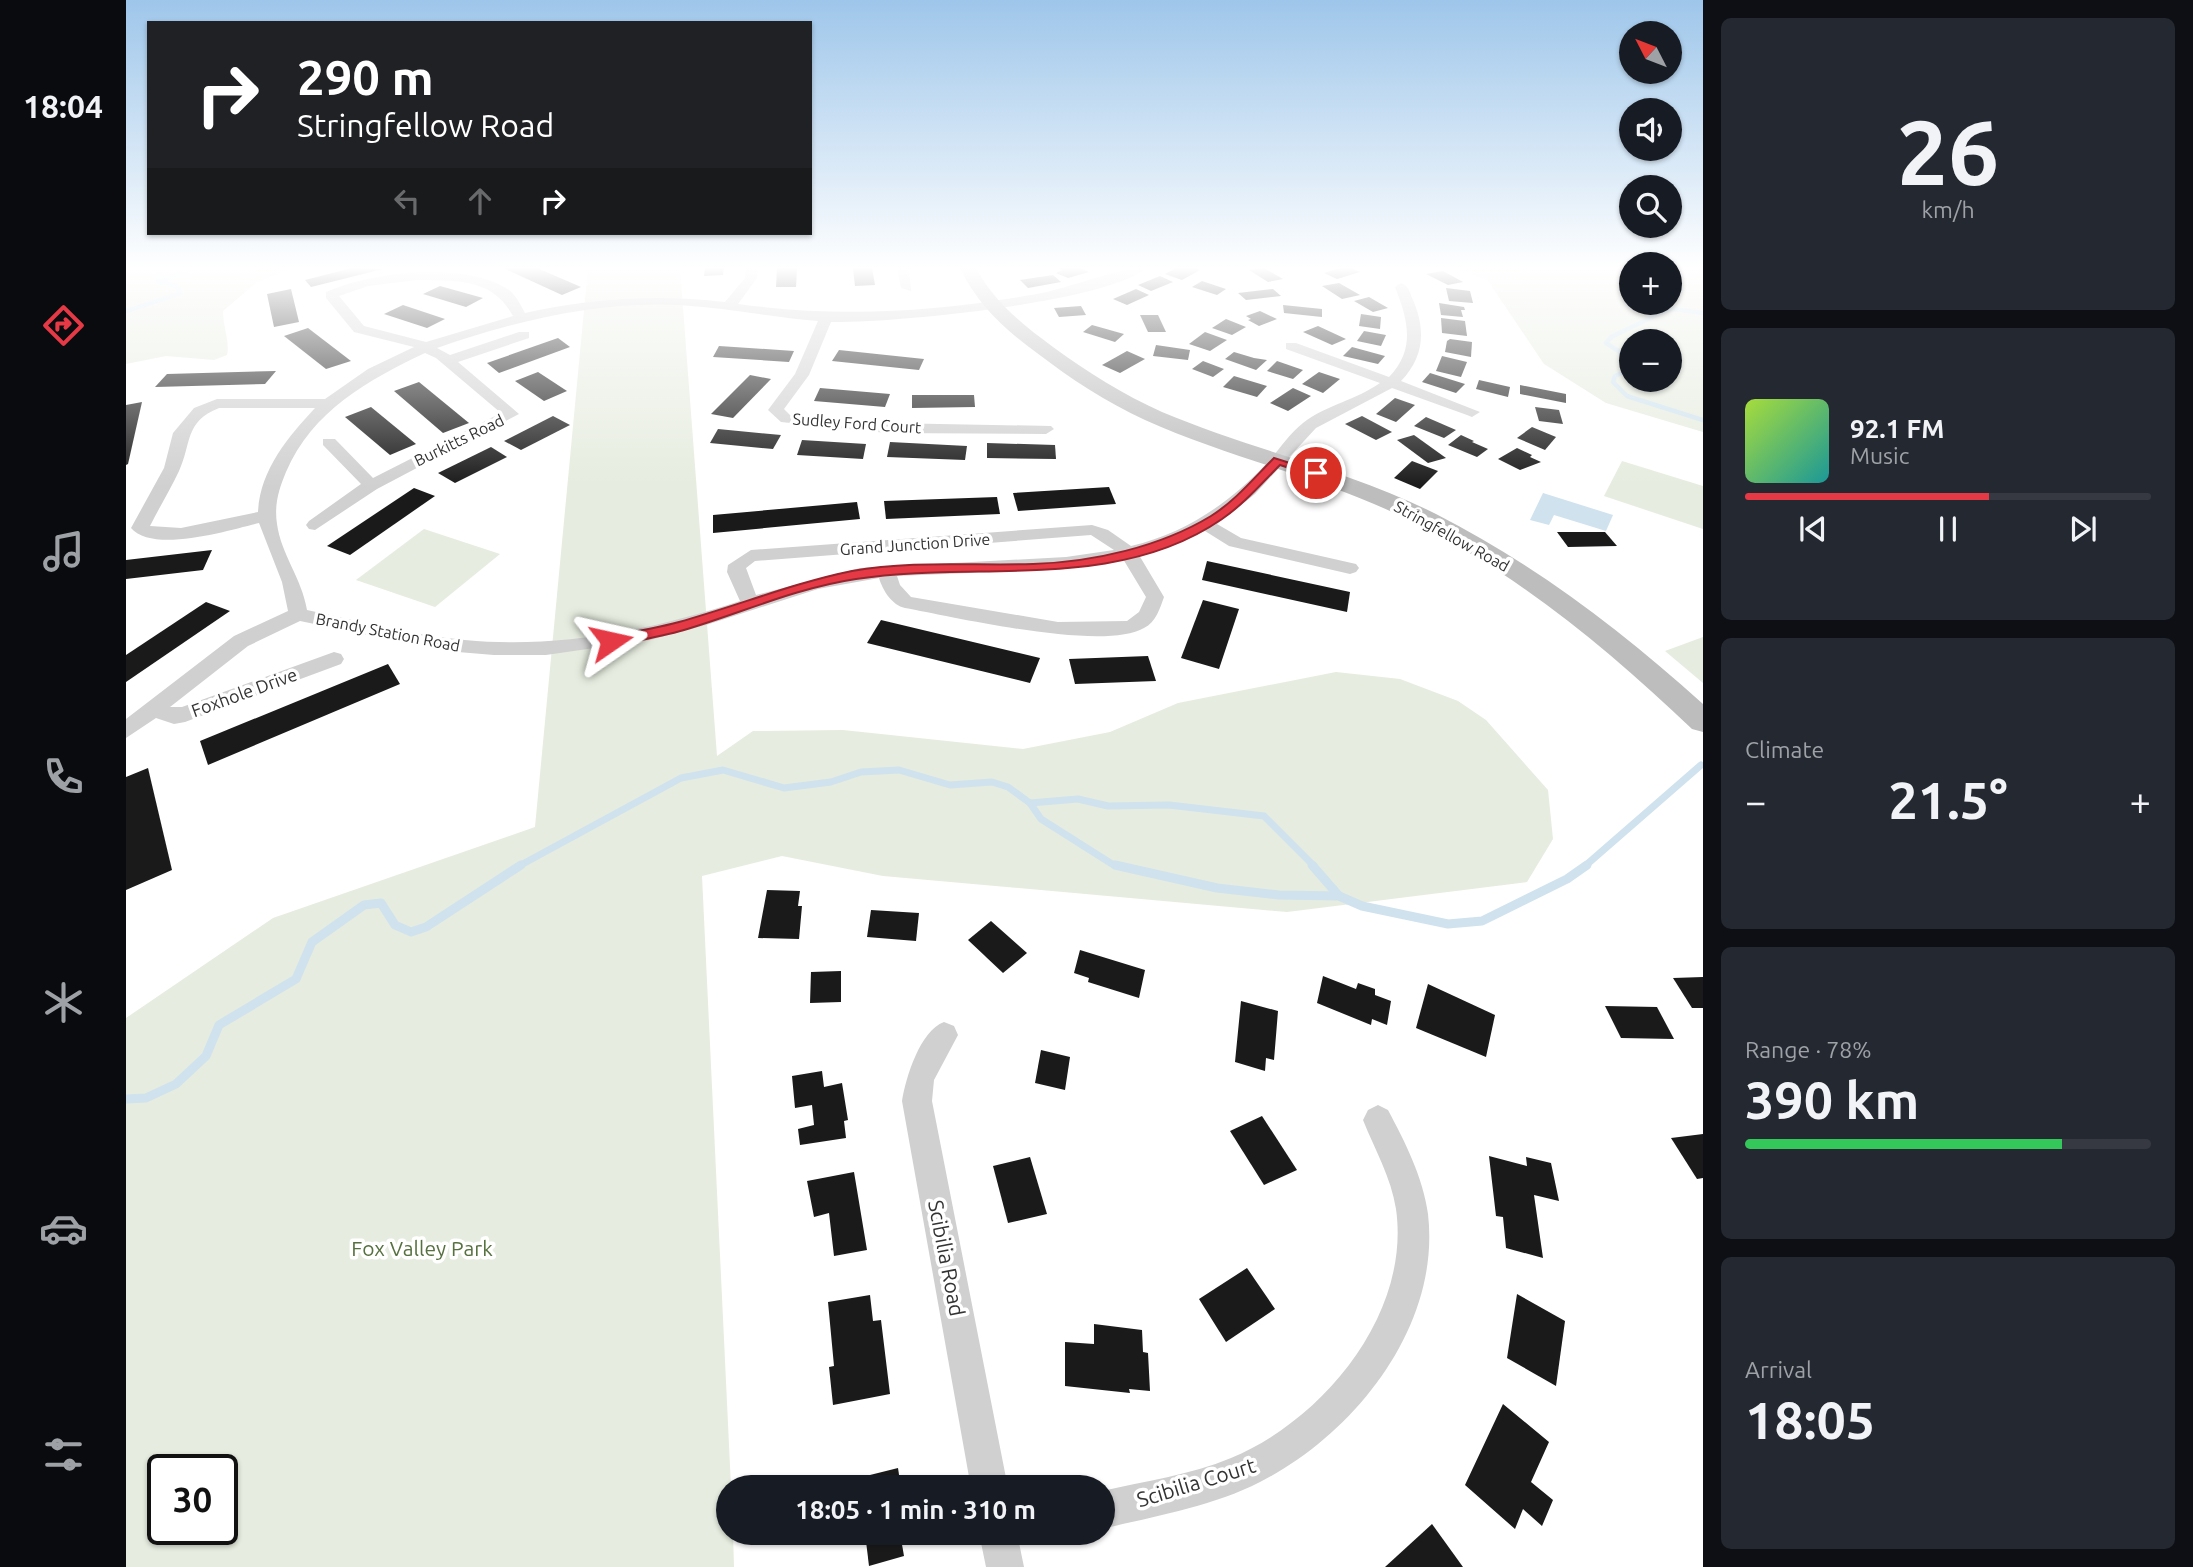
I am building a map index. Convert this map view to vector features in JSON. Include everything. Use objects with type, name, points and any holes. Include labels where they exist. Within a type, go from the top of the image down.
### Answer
[{"type":"main road","name":"Stringfellow Road","points":[[1034,341],[1086,380],[1170,423],[1393,503],[1479,548],[1540,588],[1634,658],[1703,720]]},
{"type":"street","name":"Burkitts Road","points":[[316,525],[371,485],[511,414],[450,360],[410,341]]},
{"type":"street","name":"Brandy Station Road","points":[[445,341],[425,348],[367,377],[330,403],[303,429],[285,453],[269,489],[265,516],[274,550],[295,587],[298,614],[465,646],[536,649],[649,634],[832,579],[927,568],[1036,568],[1127,555],[1205,524],[1236,503],[1303,430],[1320,418],[1366,398],[1387,383],[1409,363],[1417,341]]},
{"type":"street","points":[[450,360],[506,341]]},
{"type":"street","name":"Sudley Ford Court","points":[[816,341],[802,375],[776,410],[786,419],[887,428],[1046,429]]},
{"type":"street","points":[[1291,346],[1472,412]]},
{"type":"street","points":[[265,516],[222,528],[157,535],[145,533],[140,528],[172,468],[181,433],[199,411],[217,404],[330,403]]},
{"type":"street","points":[[329,442],[371,485]]},
{"type":"street","points":[[1205,524],[1235,542],[1350,568]]},
{"type":"street","name":"Grand Junction Drive","points":[[750,602],[736,572],[737,565],[751,556],[1092,530],[1110,537],[1127,555]]},
{"type":"street","points":[[886,571],[891,587],[905,602],[1058,629],[1129,627],[1147,618],[1155,597],[1152,587],[1127,555]]},
{"type":"street","name":"Foxhole Drive","points":[[126,730],[241,641],[298,614]]},
{"type":"street","name":"Foxhole Drive","points":[[153,709],[174,716],[185,714],[334,659]]},
{"type":"street","name":"Scibilia Road","points":[[944,1035],[930,1054],[920,1077],[917,1101],[988,1475]]},
{"type":"street","name":"Scibilia Court","points":[[1115,1506],[1243,1472],[1270,1458],[1322,1421],[1364,1374],[1394,1320],[1410,1258],[1413,1226],[1397,1159],[1378,1121]]},
{"type":"green space","points":[[126,341],[227,341],[227,355],[214,360],[166,356],[126,364]]},
{"type":"green space","name":"Fox Valley Park","points":[[581,341],[686,341],[717,756],[753,731],[843,730],[1023,749],[1110,732],[1178,703],[1336,672],[1400,679],[1458,701],[1486,720],[1548,790],[1553,839],[1527,882],[1287,912],[883,876],[782,856],[702,876],[730,1475],[716,1475],[716,1545],[733,1545],[734,1567],[126,1567],[126,1018],[273,918],[535,827]]},
{"type":"green space","points":[[1529,341],[1619,341],[1619,392],[1682,392],[1682,341],[1703,341],[1703,432],[1606,403],[1544,364]]},
{"type":"green space","points":[[1622,461],[1703,486],[1703,529],[1604,496]]},
{"type":"green space","points":[[424,529],[500,554],[435,607],[356,580]]},
{"type":"green space","points":[[1703,637],[1703,683],[1665,651]]},
{"type":"water","points":[[1543,493],[1613,515],[1606,531],[1554,515],[1549,525],[1530,520]]},
{"type":"building","points":[[291,341],[325,341],[351,361],[326,369]]},
{"type":"building","points":[[549,341],[562,341],[570,347],[499,373],[487,363]]},
{"type":"building","points":[[1193,341],[1225,341],[1210,351],[1189,344]]},
{"type":"building","points":[[1323,341],[1341,341],[1332,345]]},
{"type":"building","points":[[1358,341],[1383,341],[1381,346]]},
{"type":"building","points":[[1447,341],[1472,342],[1471,357],[1445,352]]},
{"type":"building","points":[[1156,345],[1190,350],[1188,360],[1153,356]]},
{"type":"building","points":[[719,346],[794,351],[789,362],[713,357]]},
{"type":"building","points":[[1352,347],[1385,356],[1378,364],[1343,356]]},
{"type":"building","points":[[839,350],[924,359],[919,370],[832,361]]},
{"type":"building","points":[[1127,351],[1145,359],[1120,373],[1102,365]]},
{"type":"building","points":[[1234,352],[1267,360],[1256,370],[1225,359]]},
{"type":"building","points":[[1442,356],[1467,362],[1461,377],[1436,371]]},
{"type":"building","points":[[1203,361],[1224,369],[1213,377],[1192,369]]},
{"type":"building","points":[[1277,361],[1303,370],[1293,379],[1267,371]]},
{"type":"building","points":[[276,371],[265,384],[155,387],[167,374]]},
{"type":"building","points":[[538,372],[567,391],[544,401],[515,381]]},
{"type":"building","points":[[1319,372],[1340,379],[1323,393],[1302,384]]},
{"type":"building","points":[[1430,373],[1465,384],[1456,393],[1422,382]]},
{"type":"building","points":[[750,375],[771,379],[733,418],[711,414]]},
{"type":"building","points":[[1234,376],[1267,386],[1257,397],[1223,387]]},
{"type":"building","points":[[1479,380],[1510,387],[1508,397],[1476,389]]},
{"type":"building","points":[[419,382],[469,423],[443,433],[394,391]]},
{"type":"building","points":[[1520,385],[1566,394],[1566,403],[1520,394]]},
{"type":"building","points":[[820,388],[890,394],[885,407],[814,401]]},
{"type":"building","points":[[1293,388],[1311,396],[1288,411],[1270,403]]},
{"type":"building","points":[[912,395],[974,395],[975,407],[912,408]]},
{"type":"building","points":[[1395,398],[1415,405],[1396,422],[1376,414]]},
{"type":"building","points":[[142,402],[128,464],[126,465],[126,405]]},
{"type":"building","points":[[371,407],[416,444],[390,455],[345,417]]},
{"type":"building","points":[[1535,407],[1559,410],[1563,424],[1539,421]]},
{"type":"building","points":[[553,416],[570,425],[521,450],[504,441]]},
{"type":"building","points":[[1362,416],[1392,432],[1376,440],[1345,424]]},
{"type":"building","points":[[1426,417],[1456,430],[1444,438],[1414,426]]},
{"type":"building","points":[[1532,427],[1556,437],[1545,450],[1517,438]]},
{"type":"building","points":[[718,429],[781,435],[773,449],[710,443]]},
{"type":"building","points":[[1414,435],[1446,458],[1428,463],[1397,440]]},
{"type":"building","points":[[1461,435],[1488,449],[1477,457],[1448,445]]},
{"type":"building","points":[[802,440],[866,444],[863,459],[797,455]]},
{"type":"building","points":[[890,442],[967,446],[965,460],[887,457]]},
{"type":"building","points":[[987,443],[1055,445],[1056,459],[987,458]]},
{"type":"building","points":[[491,447],[507,457],[455,483],[438,473]]},
{"type":"building","points":[[1517,448],[1541,462],[1520,470],[1498,459]]},
{"type":"building","points":[[1412,461],[1438,471],[1420,489],[1394,478]]},
{"type":"building","points":[[1109,487],[1116,504],[1018,511],[1013,493]]},
{"type":"building","points":[[414,488],[435,496],[350,555],[327,546]]},
{"type":"building","points":[[997,497],[1000,514],[886,519],[884,501]]},
{"type":"building","points":[[857,502],[860,519],[713,533],[713,515]]},
{"type":"building","points":[[1557,532],[1605,532],[1617,546],[1568,547]]},
{"type":"building","points":[[212,550],[203,570],[126,579],[126,560]]},
{"type":"building","points":[[1207,561],[1350,592],[1347,612],[1202,580]]},
{"type":"building","points":[[1203,600],[1239,609],[1219,669],[1181,658]]},
{"type":"building","points":[[206,602],[230,611],[126,682],[126,655]]},
{"type":"building","points":[[881,620],[1040,658],[1030,683],[867,643]]},
{"type":"building","points":[[1148,656],[1156,681],[1075,684],[1069,659]]},
{"type":"building","points":[[388,664],[400,684],[208,765],[200,741]]},
{"type":"building","points":[[148,768],[172,870],[126,890],[126,777]]},
{"type":"building","points":[[767,890],[800,891],[798,906],[802,906],[799,939],[758,938]]},
{"type":"building","points":[[871,910],[919,913],[916,941],[867,937]]},
{"type":"building","points":[[991,921],[1027,953],[1003,973],[968,940]]},
{"type":"building","points":[[1080,950],[1145,970],[1139,998],[1088,982],[1089,978],[1074,973]]},
{"type":"building","points":[[841,971],[841,1002],[810,1003],[811,972]]},
{"type":"building","points":[[1323,976],[1356,989],[1358,983],[1375,989],[1375,995],[1391,1001],[1387,1025],[1372,1019],[1371,1025],[1317,1003]]},
{"type":"building","points":[[1703,977],[1703,1008],[1692,1008],[1673,978]]},
{"type":"building","points":[[1428,984],[1495,1015],[1486,1057],[1416,1028]]},
{"type":"building","points":[[1241,1001],[1278,1011],[1274,1060],[1266,1058],[1265,1071],[1235,1062]]},
{"type":"building","points":[[1605,1006],[1657,1007],[1674,1039],[1621,1038]]},
{"type":"building","points":[[1041,1050],[1070,1057],[1065,1090],[1035,1083]]},
{"type":"building","points":[[822,1071],[824,1087],[842,1083],[848,1120],[844,1121],[846,1138],[800,1145],[798,1129],[814,1125],[812,1105],[795,1108],[792,1076]]},
{"type":"building","points":[[1262,1116],[1297,1170],[1264,1185],[1230,1131]]},
{"type":"building","points":[[1703,1134],[1703,1178],[1697,1179],[1671,1138]]},
{"type":"building","points":[[1489,1156],[1527,1166],[1526,1157],[1551,1163],[1559,1201],[1534,1195],[1543,1258],[1506,1248],[1503,1217],[1496,1216]]},
{"type":"building","points":[[1030,1157],[1047,1214],[1008,1223],[993,1166]]},
{"type":"building","points":[[854,1172],[867,1250],[834,1256],[829,1213],[814,1217],[807,1181]]},
{"type":"building","points":[[1247,1268],[1275,1309],[1226,1342],[1199,1299]]},
{"type":"building","points":[[1517,1294],[1565,1321],[1556,1386],[1507,1358]]},
{"type":"building","points":[[870,1295],[873,1321],[881,1320],[890,1394],[833,1405],[829,1367],[834,1366],[828,1302]]},
{"type":"building","points":[[1094,1324],[1142,1330],[1143,1352],[1148,1353],[1150,1391],[1129,1389],[1130,1393],[1065,1386],[1065,1342],[1094,1344]]},
{"type":"building","points":[[1503,1404],[1549,1442],[1531,1482],[1553,1500],[1542,1526],[1523,1509],[1515,1529],[1465,1485]]},
{"type":"building","points":[[898,1468],[899,1475],[870,1475]]},
{"type":"building","points":[[1432,1524],[1463,1567],[1385,1567]]},
{"type":"building","points":[[866,1545],[902,1545],[904,1556],[869,1566]]},
{"type":"waterway","points":[[1608,341],[1606,343],[1619,351]]},
{"type":"waterway","points":[[1619,374],[1613,382],[1619,388]]},
{"type":"waterway","points":[[1623,392],[1627,396],[1703,420]]},
{"type":"waterway","points":[[1585,866],[1701,765]]},
{"type":"waterway","points":[[519,866],[681,778],[723,770],[784,788],[831,782],[861,772],[899,770],[950,785],[992,782],[1008,787],[1030,803]]},
{"type":"waterway","points":[[1030,803],[1078,799],[1108,806],[1169,805],[1264,816],[1314,866]]},
{"type":"waterway","points":[[1030,803],[1041,819],[1112,864],[1122,866]]},
{"type":"waterway","points":[[126,1099],[146,1098],[176,1084],[206,1056],[219,1025],[296,979],[312,942],[364,905],[381,903],[395,925],[411,932],[426,927],[521,865]]},
{"type":"waterway","points":[[1115,865],[1217,888],[1279,895],[1339,896]]},
{"type":"waterway","points":[[1312,865],[1339,896]]},
{"type":"waterway","points":[[1339,896],[1362,906],[1448,924],[1482,921],[1567,879],[1587,865]]},
{"type":"route","points":[[611,641],[680,627],[790,590],[855,575],[927,568],[1036,568],[1124,556],[1191,532],[1216,518],[1236,503],[1278,460],[1316,473]]}]
